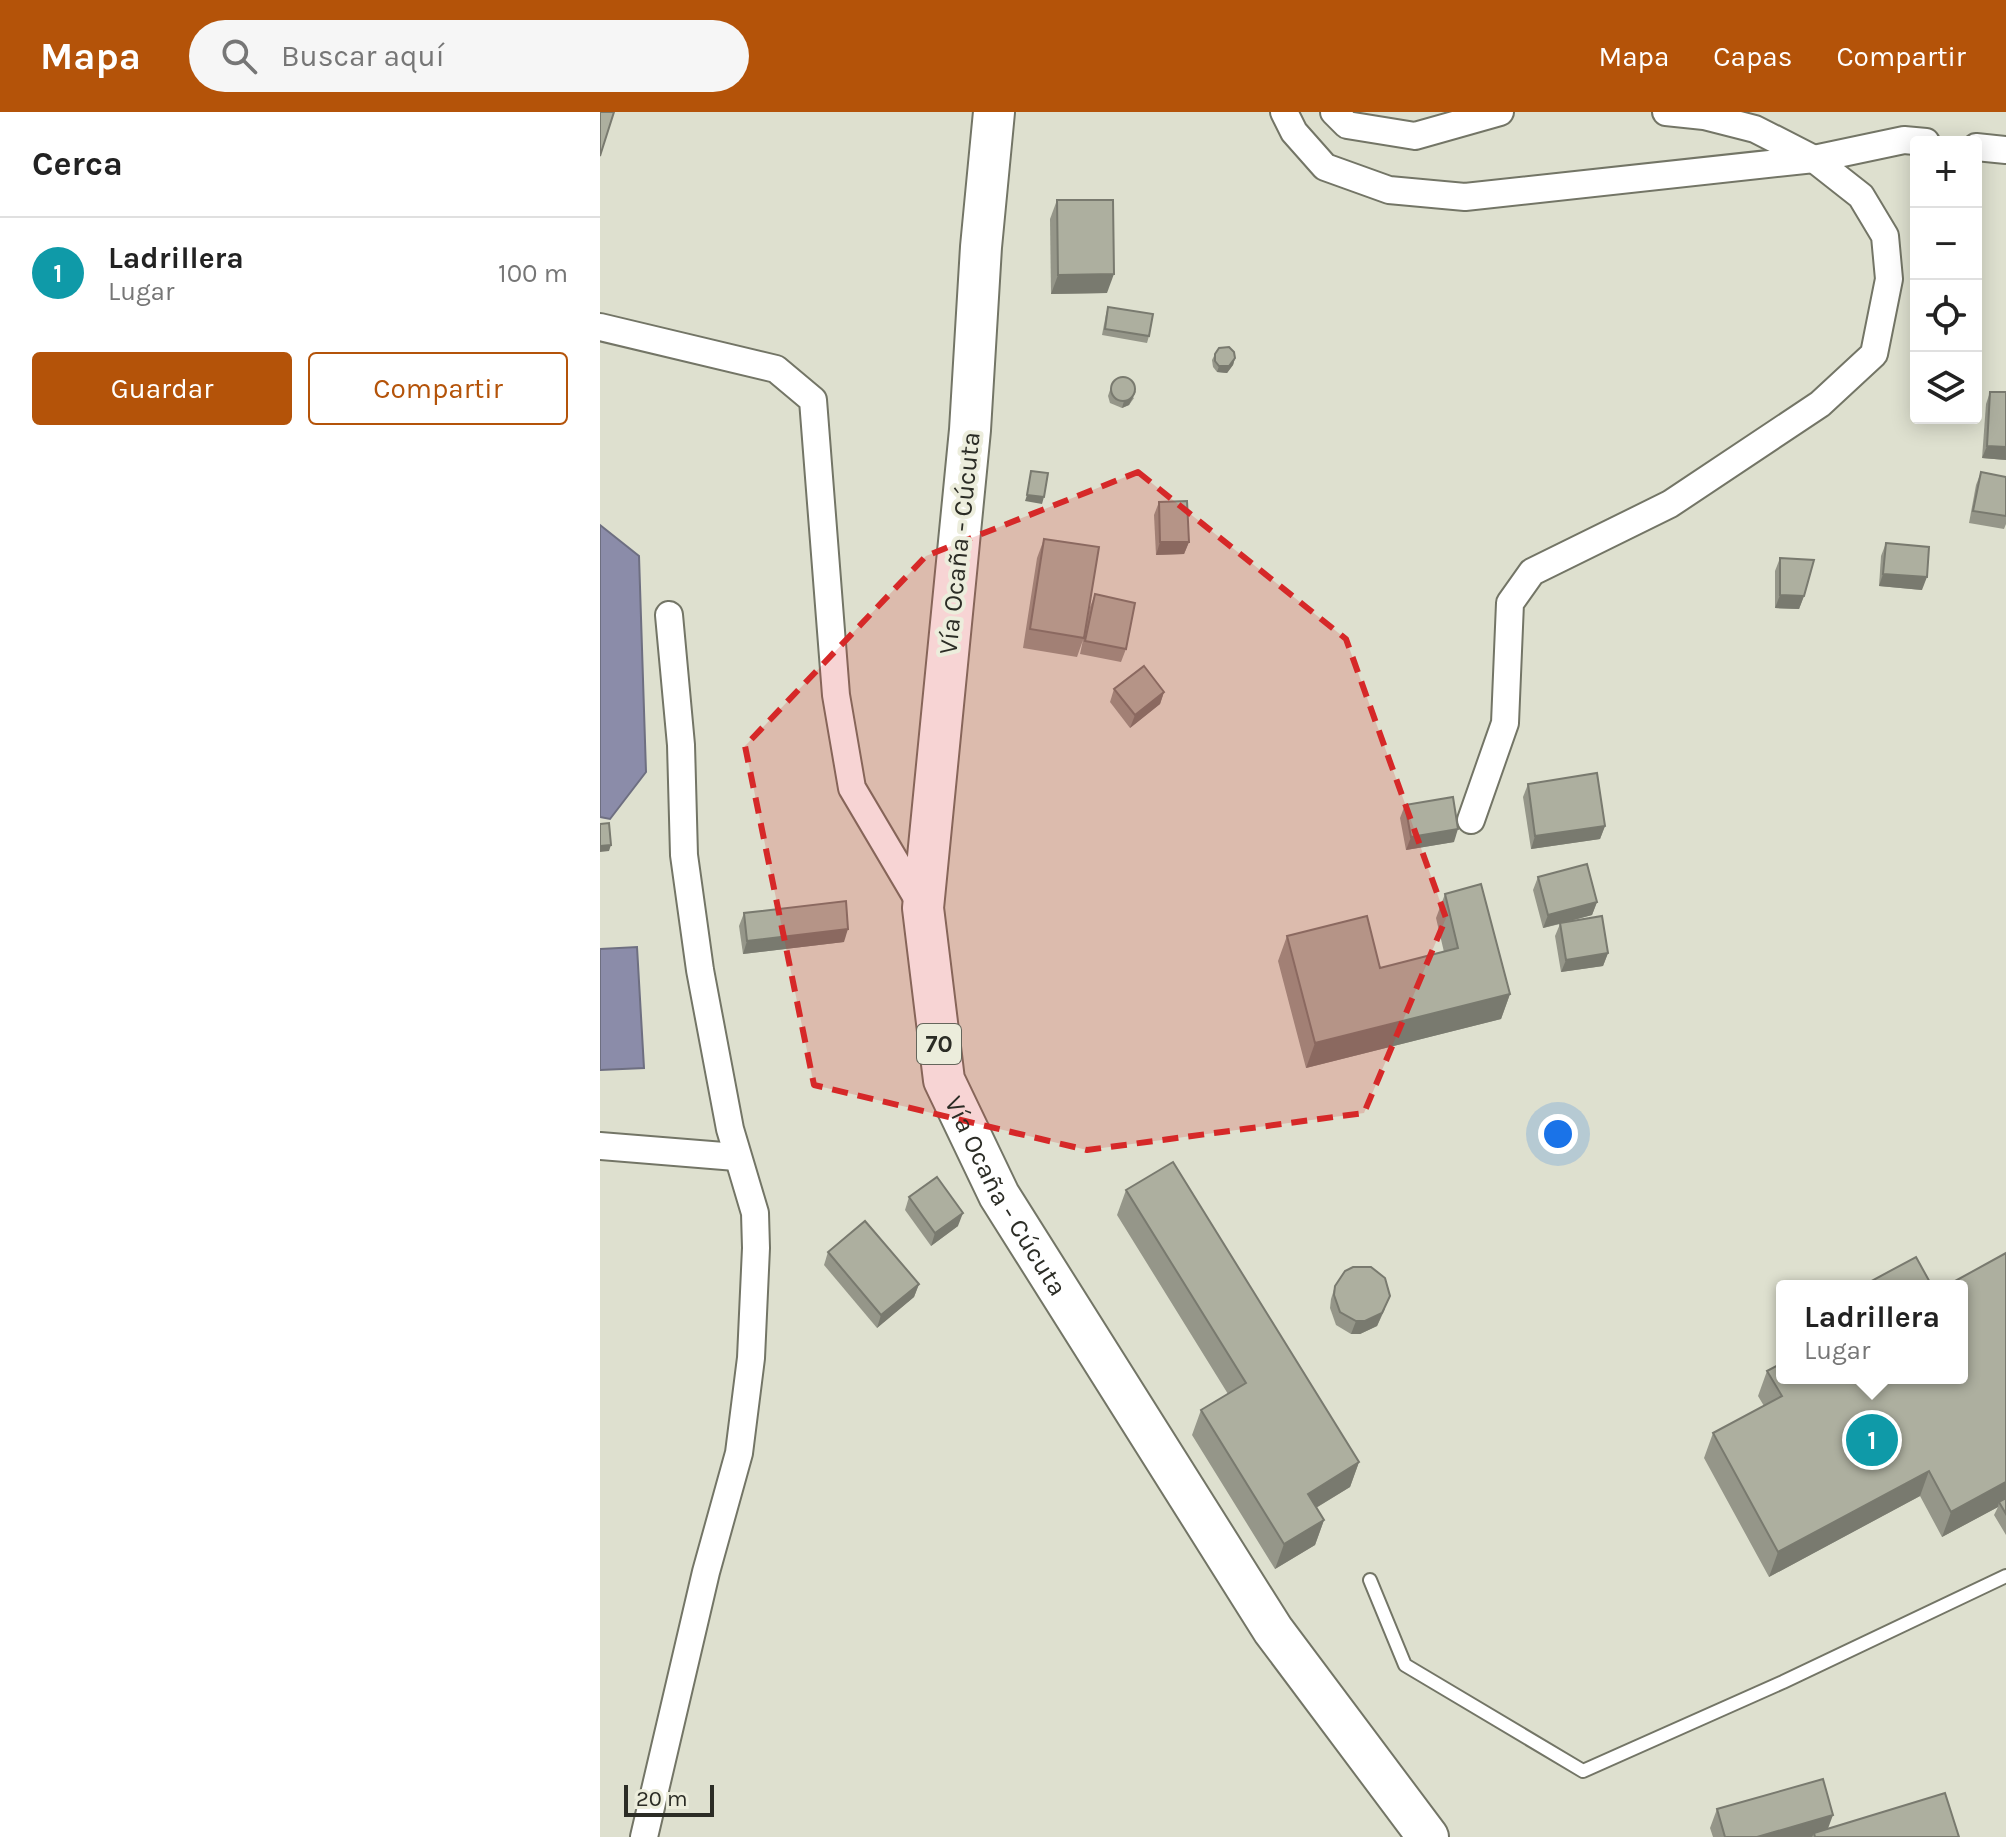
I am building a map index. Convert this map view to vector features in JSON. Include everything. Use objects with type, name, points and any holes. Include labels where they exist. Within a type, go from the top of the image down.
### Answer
[{"type":"main road","name":"Vía Ocaña - Cúcuta","points":[[994,112],[981,247],[970,430],[923,908],[944,1080],[999,1195],[1273,1630],[1428,1837]]},
{"type":"street","points":[[1284,112],[1294,132],[1325,167],[1389,190],[1465,197],[1814,159],[1910,141]]},
{"type":"street","points":[[1334,112],[1347,125],[1420,124],[1500,112]]},
{"type":"street","points":[[1471,820],[1505,723],[1510,603],[1532,572],[1670,504],[1820,404],[1874,354],[1889,279],[1885,236],[1861,196],[1814,159],[1755,129],[1704,116],[1666,112]]},
{"type":"street","points":[[1982,148],[2006,150]]},
{"type":"street","points":[[600,327],[776,369],[813,400],[836,695],[852,788],[923,908]]},
{"type":"street","points":[[644,1837],[706,1572],[739,1453],[751,1358],[755,1213],[736,1157],[707,1014],[684,855],[681,745],[669,615]]},
{"type":"street","points":[[600,1146],[736,1157]]},
{"type":"lane","points":[[1370,1580],[1405,1665],[1583,1771],[1783,1682],[2006,1576]]},
{"type":"highlighted area","points":[[1138,472],[1346,639],[1446,918],[1364,1113],[1087,1150],[814,1085],[745,746],[926,556]]},
{"type":"water","points":[[600,525],[639,556],[646,772],[610,819],[600,817]]},
{"type":"water","points":[[637,947],[644,1068],[600,1070],[600,949]]},
{"type":"building","points":[[600,112],[614,112],[600,156]]},
{"type":"building","points":[[1057,200],[1113,200],[1114,274],[1058,275]]},
{"type":"building","points":[[1108,307],[1153,314],[1149,336],[1105,329]]},
{"type":"building","points":[[1229,347],[1235,358],[1229,366],[1219,366],[1215,354],[1219,348]]},
{"type":"building","points":[[1123,377],[1132,380],[1135,389],[1132,398],[1123,401],[1114,398],[1111,389],[1114,380]]},
{"type":"building","points":[[1990,392],[2006,392],[2006,447],[1987,446]]},
{"type":"building","points":[[1031,471],[1048,473],[1044,497],[1027,495]]},
{"type":"building","points":[[1981,472],[2006,477],[2006,516],[1973,511]]},
{"type":"building","points":[[1187,501],[1189,542],[1160,542],[1159,502]]},
{"type":"building","points":[[1044,539],[1099,547],[1084,638],[1030,629]]},
{"type":"building","points":[[1886,543],[1929,547],[1927,577],[1883,574]]},
{"type":"building","points":[[1780,558],[1814,560],[1804,596],[1780,595]]},
{"type":"building","points":[[1095,594],[1135,603],[1126,649],[1085,641]]},
{"type":"building","points":[[1144,666],[1164,692],[1135,715],[1114,689]]},
{"type":"building","points":[[1597,773],[1605,826],[1535,836],[1528,784]]},
{"type":"building","points":[[1453,797],[1458,829],[1411,837],[1405,805]]},
{"type":"building","points":[[609,823],[611,845],[600,846],[600,824]]},
{"type":"building","points":[[1587,864],[1597,902],[1548,915],[1538,877]]},
{"type":"building","points":[[1481,884],[1510,994],[1315,1043],[1287,936],[1367,916],[1380,968],[1458,948],[1445,894]]},
{"type":"building","points":[[846,901],[848,929],[747,941],[744,913]]},
{"type":"building","points":[[1602,916],[1608,953],[1566,960],[1560,923]]},
{"type":"building","points":[[1173,1162],[1359,1462],[1308,1494],[1324,1520],[1284,1544],[1201,1410],[1246,1383],[1126,1190]]},
{"type":"building","points":[[937,1177],[963,1213],[935,1233],[909,1197]]},
{"type":"building","points":[[865,1221],[919,1284],[881,1315],[828,1252]]},
{"type":"building","points":[[2006,1253],[2006,1482],[1951,1512],[1929,1471],[1778,1552],[1713,1433],[1782,1396],[1767,1371],[1776,1366],[1776,1384],[1968,1384],[1968,1280],[1957,1280]]},
{"type":"building","points":[[1916,1257],[1929,1280],[1873,1280]]},
{"type":"building","points":[[1353,1267],[1371,1267],[1385,1278],[1390,1296],[1382,1313],[1365,1321],[1356,1321],[1340,1312],[1334,1295],[1335,1286],[1345,1271]]},
{"type":"building","points":[[2006,1498],[2006,1514],[1999,1502]]},
{"type":"building","points":[[1823,1779],[1833,1815],[1757,1837],[1725,1837],[1717,1809]]},
{"type":"building","points":[[1945,1793],[1959,1837],[1815,1837],[1814,1833]]},
{"type":"place","name":"Ladrillera","points":[[1872,1440]]}]
